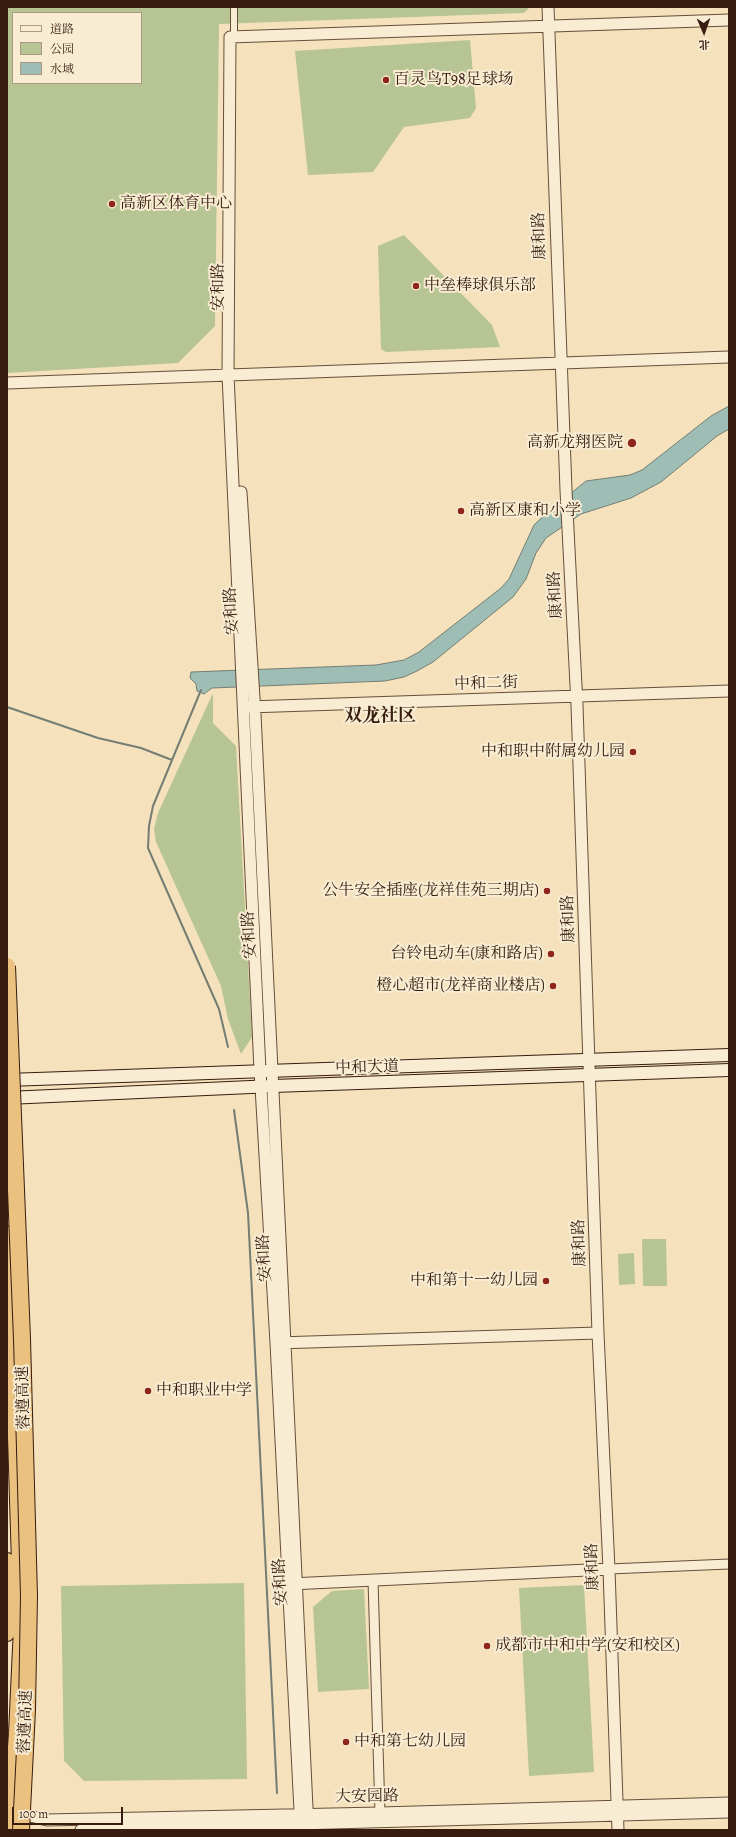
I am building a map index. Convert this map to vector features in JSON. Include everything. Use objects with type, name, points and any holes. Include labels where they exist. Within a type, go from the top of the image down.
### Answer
[{"type":"highway","name":"蓉遵高速","points":[[7,966],[22,1339],[29,1588],[27,1710],[11,1822]]},
{"type":"highway","points":[[7,1233],[21,1627],[11,1822]]},
{"type":"highway","points":[[7,1560],[7,1634]]},
{"type":"main road","name":"中和大道","points":[[7,1080],[729,1055]]},
{"type":"main road","name":"中和大道","points":[[7,1098],[591,1074],[729,1070]]},
{"type":"street","points":[[234,7],[234,37],[729,20]]},
{"type":"street","name":"康和路","points":[[548,7],[566,490],[591,1074],[598,1332],[609,1570],[618,1830]]},
{"type":"street","name":"安和路","points":[[234,37],[231,375],[305,1823]]},
{"type":"street","points":[[7,383],[729,357]]},
{"type":"street","name":"中和二街","points":[[576,700],[729,691]]},
{"type":"street","name":"中和二街","points":[[249,711],[576,700],[729,697]]},
{"type":"street","points":[[280,1343],[598,1332]]},
{"type":"street","points":[[293,1584],[729,1564]]},
{"type":"street","points":[[373,1580],[380,1813]]},
{"type":"street","name":"大安园路","points":[[11,1822],[47,1820],[305,1823],[380,1813],[618,1810],[729,1803]]},
{"type":"street","points":[[81,1830],[305,1823],[618,1810],[729,1812]]},
{"type":"street","points":[[11,1822],[29,1830]]},
{"type":"green space","name":"高新区体育中心","points":[[7,7],[530,7],[524,13],[219,24],[215,326],[178,363],[7,373]]},
{"type":"green space","name":"百灵鸟T98足球场","points":[[470,40],[476,108],[470,118],[404,127],[373,172],[308,175],[295,51]]},
{"type":"green space","name":"中垒棒球俱乐部","points":[[404,235],[492,325],[500,347],[386,352],[381,349],[378,246]]},
{"type":"green space","points":[[213,693],[213,723],[236,746],[252,1037],[241,1054],[228,1019],[221,986],[156,842],[154,829],[158,813]]},
{"type":"green space","points":[[642,1239],[666,1239],[667,1286],[643,1286]]},
{"type":"green space","points":[[634,1253],[635,1284],[619,1285],[618,1254]]},
{"type":"green space","points":[[244,1583],[247,1779],[84,1781],[64,1761],[61,1586]]},
{"type":"green space","points":[[584,1585],[594,1772],[529,1776],[519,1588]]},
{"type":"green space","points":[[364,1589],[369,1689],[318,1692],[313,1607],[332,1591]]},
{"type":"water","points":[[729,406],[729,429],[717,436],[661,482],[631,498],[581,514],[546,538],[536,553],[526,579],[513,597],[433,662],[417,671],[404,677],[385,681],[212,688],[204,694],[197,691],[196,684],[190,678],[191,672],[376,665],[404,660],[419,652],[501,588],[509,579],[534,525],[586,481],[630,475],[642,470],[711,416]]},
{"type":"waterway","points":[[201,690],[153,806],[149,826],[148,848],[219,1009],[228,1047]]},
{"type":"waterway","points":[[7,707],[98,738],[141,748],[172,760]]},
{"type":"waterway","points":[[234,1110],[248,1213],[277,1793]]},
{"type":"place","name":"百灵鸟T98足球场","points":[[386,80]]},
{"type":"place","name":"高新区体育中心","points":[[112,204]]},
{"type":"place","name":"中垒棒球俱乐部","points":[[416,286]]},
{"type":"place","name":"高新龙翔医院","points":[[632,443]]},
{"type":"place","name":"高新区康和小学","points":[[461,511]]},
{"type":"place","name":"中和职中附属幼儿园","points":[[633,752]]},
{"type":"place","name":"公牛安全插座(龙祥佳苑三期店)","points":[[547,891]]},
{"type":"place","name":"台铃电动车(康和路店)","points":[[551,954]]},
{"type":"place","name":"橙心超市(龙祥商业楼店)","points":[[553,986]]},
{"type":"place","name":"中和第十一幼儿园","points":[[546,1281]]},
{"type":"place","name":"中和职业中学","points":[[148,1391]]},
{"type":"place","name":"成都市中和中学(安和校区)","points":[[487,1646]]},
{"type":"place","name":"中和第七幼儿园","points":[[346,1742]]},
{"type":"district","name":"双龙社区","points":[[380,717]]}]
